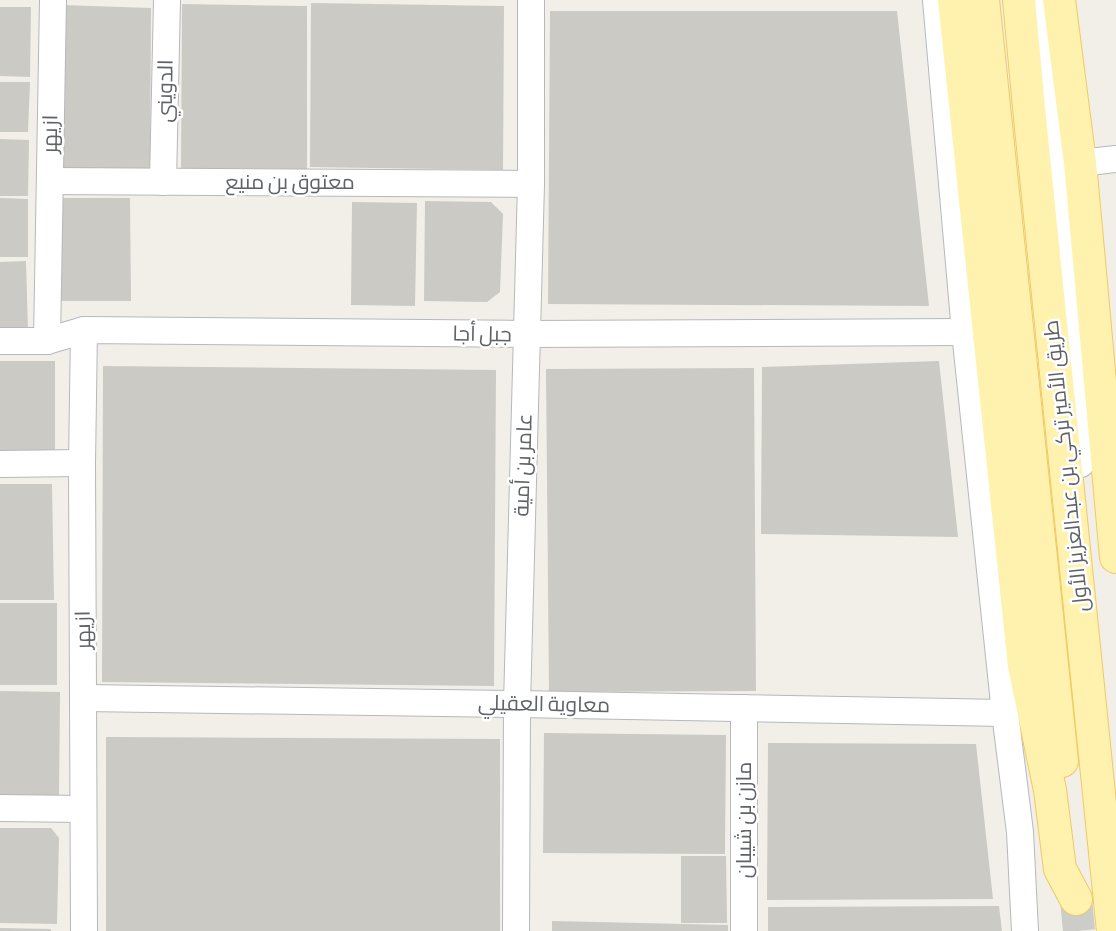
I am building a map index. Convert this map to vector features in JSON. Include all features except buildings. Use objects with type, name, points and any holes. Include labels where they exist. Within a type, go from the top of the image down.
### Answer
[{"type":"main road","name":"طريق الأمير تركي بن عبدالعزيز الأول","points":[[954,0],[1024,666],[1050,790],[1060,869],[1076,899],[983,0]]},
{"type":"main road","name":"طريق الأمير تركي بن عبدالعزيز الأول","points":[[1019,0],[1113,924]]},
{"type":"main road","points":[[1059,0],[1080,163],[1116,549]]},
{"type":"street","name":"ازيهر","points":[[47,341],[53,0]]},
{"type":"street","name":"الدويني","points":[[163,182],[167,0]]},
{"type":"street","name":"عامر بن أمية","points":[[516,931],[516,704],[531,184],[531,0]]},
{"type":"street","points":[[936,0],[965,332],[1005,713],[1020,832],[1025,931]]},
{"type":"street","points":[[1045,0],[1054,152],[1107,764],[1113,924]]},
{"type":"street","points":[[1080,163],[1116,159]]},
{"type":"street","name":"معتوق بن منيع","points":[[50,181],[531,184]]},
{"type":"street","name":"ازيهر","points":[[84,330],[82,463],[84,931]]},
{"type":"street","name":"جبل أجا","points":[[0,341],[47,341],[84,330],[527,334],[965,332]]},
{"type":"street","points":[[0,464],[82,463]]},
{"type":"street","name":"معاوية العقيلي","points":[[84,698],[1005,713]]},
{"type":"street","name":"مازن بن شيبان","points":[[744,708],[744,931]]},
{"type":"street","points":[[0,808],[83,809]]},
{"type":"tunnel","points":[[1076,899],[1079,931]]}]
